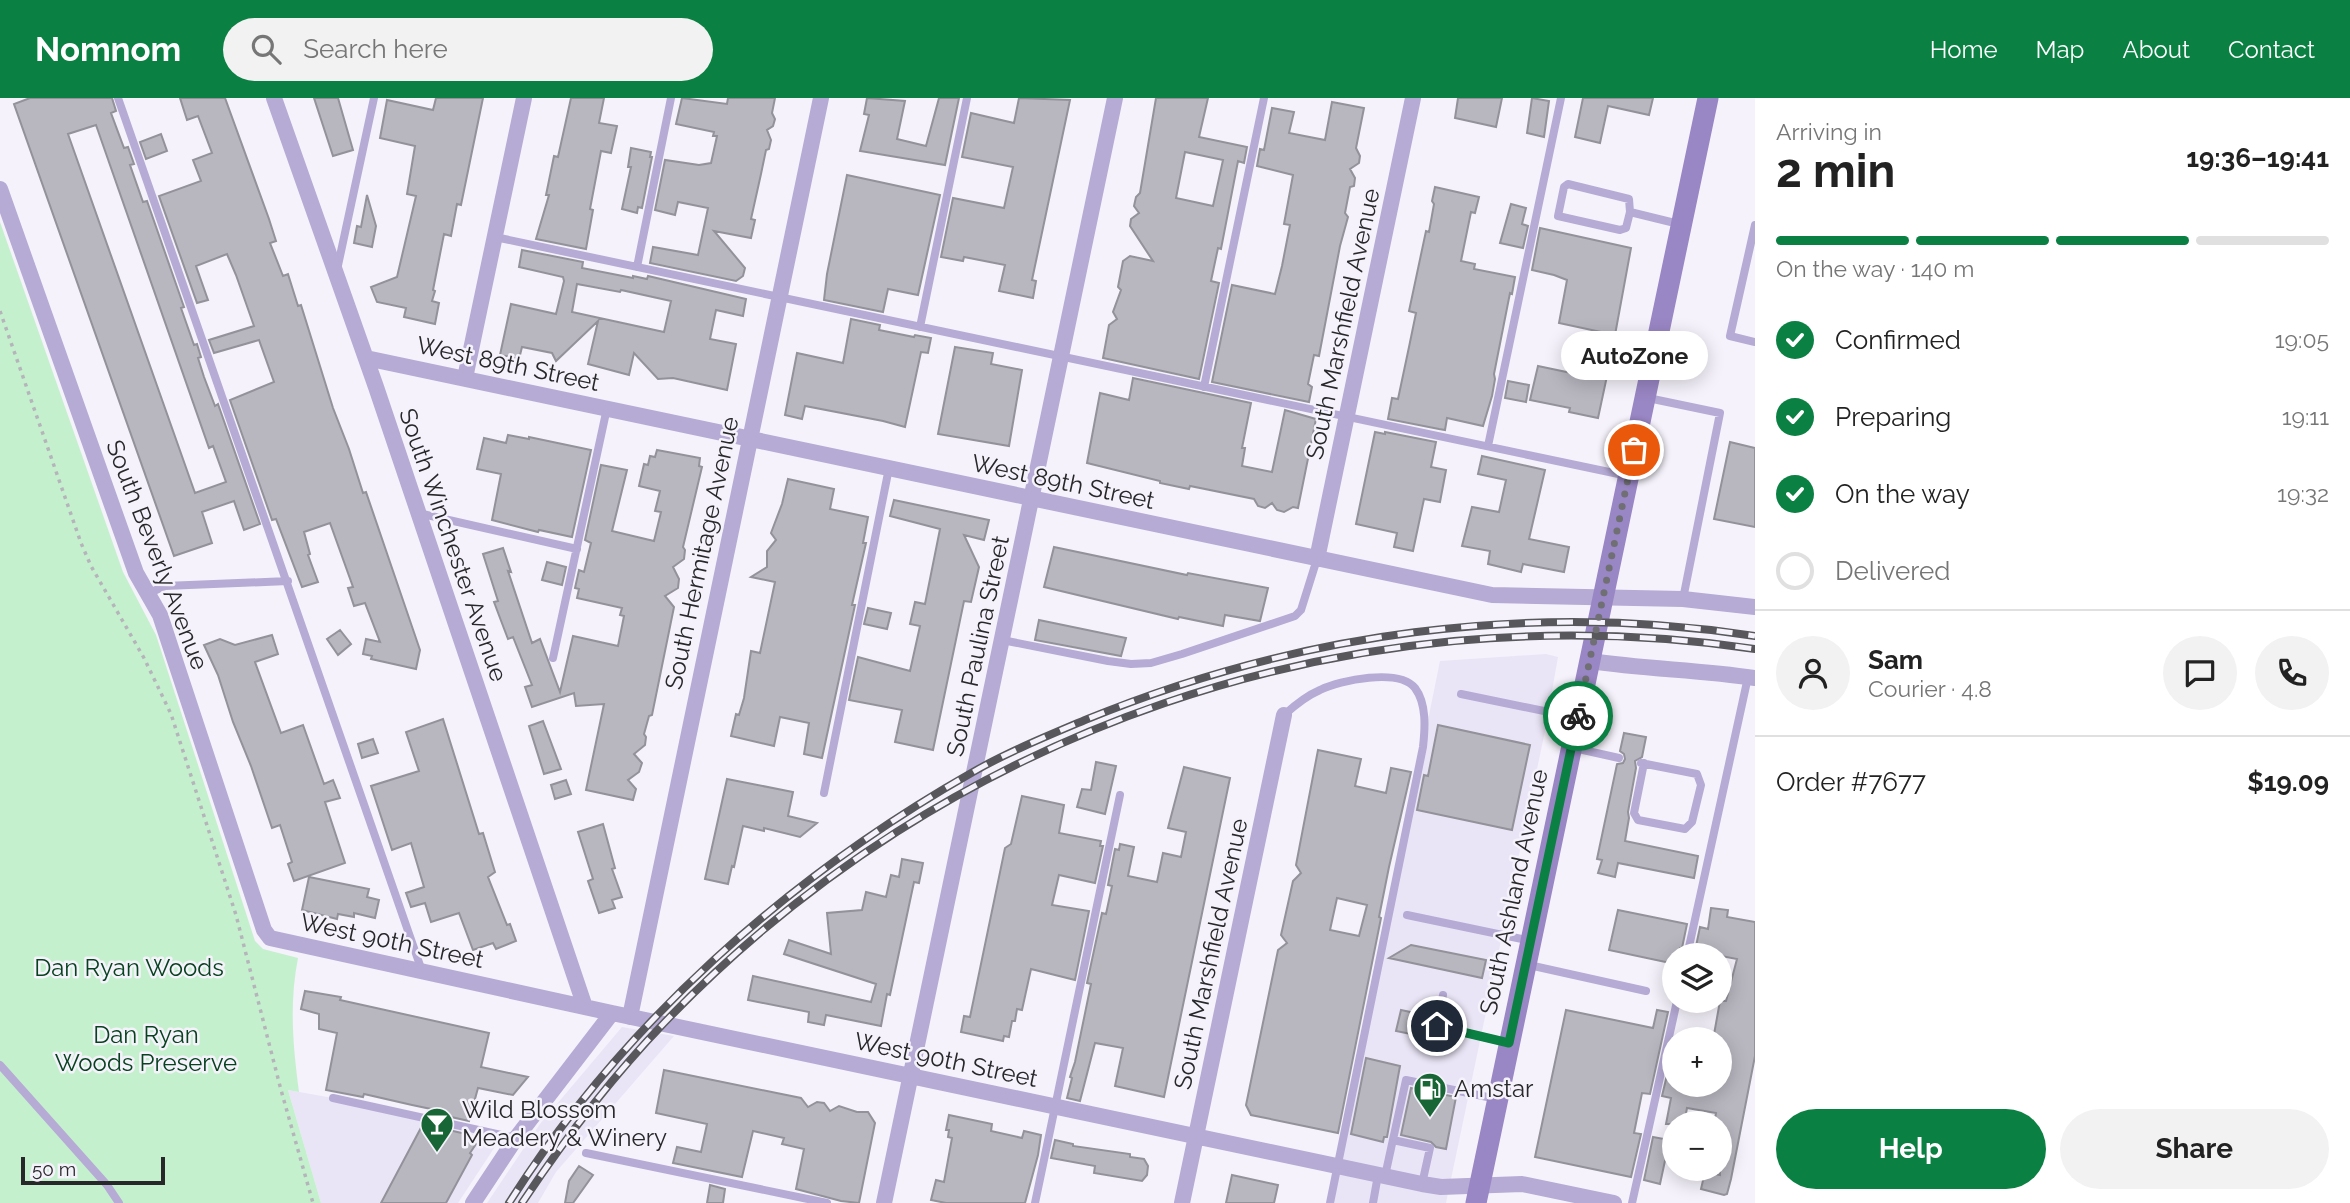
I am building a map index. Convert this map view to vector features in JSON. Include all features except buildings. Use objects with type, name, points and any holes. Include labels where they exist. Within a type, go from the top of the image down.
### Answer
[{"type":"main road","name":"South Ashland Avenue","points":[[1478,1194],[1708,98]]},
{"type":"street","name":"South Winchester Avenue","points":[[274,98],[366,358],[585,1007]]},
{"type":"street","points":[[466,377],[524,98]]},
{"type":"street","name":"South Hermitage Avenue","points":[[630,1017],[821,98]]},
{"type":"street","name":"South Paulina Street","points":[[884,1203],[1115,98]]},
{"type":"street","name":"South Marshfield Avenue","points":[[1317,559],[1413,98]]},
{"type":"street","name":"South Beverly Avenue","points":[[0,189],[136,573],[160,615],[264,930],[271,938]]},
{"type":"street","name":"West 89th Street","points":[[366,358],[1492,596],[1683,599],[1755,607]]},
{"type":"street","points":[[1590,661],[1752,677]]},
{"type":"street","name":"South Marshfield Avenue","points":[[1182,1203],[1284,715]]},
{"type":"street","name":"West 90th Street","points":[[271,938],[630,1017],[1422,1184],[1478,1194],[1522,1184],[1614,1203]]},
{"type":"street","points":[[473,1203],[516,1138],[612,1013]]},
{"type":"lane","points":[[118,98],[422,971]]},
{"type":"lane","points":[[336,276],[373,98]]},
{"type":"lane","points":[[637,267],[671,98]]},
{"type":"lane","points":[[920,327],[967,98]]},
{"type":"lane","points":[[1204,387],[1264,98]]},
{"type":"lane","points":[[1488,446],[1561,98]]},
{"type":"lane","points":[[1569,184],[1629,199],[1630,212],[1626,228],[1620,230],[1559,216],[1564,187],[1569,184]]},
{"type":"lane","points":[[1630,212],[1681,225]]},
{"type":"lane","points":[[1755,225],[1730,335],[1755,342]]},
{"type":"lane","points":[[495,237],[1628,476]]},
{"type":"lane","points":[[1645,397],[1720,413],[1683,599]]},
{"type":"lane","points":[[553,658],[607,408]]},
{"type":"lane","points":[[824,793],[889,468]]},
{"type":"lane","points":[[418,513],[577,550]]},
{"type":"lane","points":[[1002,640],[1108,661],[1151,663],[1295,616],[1301,610],[1317,559]]},
{"type":"lane","points":[[147,594],[166,586],[288,581]]},
{"type":"lane","points":[[1690,943],[1752,677]]},
{"type":"lane","points":[[1284,715],[1300,701],[1322,689],[1345,682],[1381,678],[1403,680],[1414,687],[1423,714],[1423,747],[1329,1203]]},
{"type":"lane","points":[[1461,694],[1578,718]]},
{"type":"lane","points":[[1571,747],[1619,758]]},
{"type":"lane","points":[[1642,763],[1697,774],[1701,785],[1692,822],[1685,829],[1638,820],[1634,813],[1642,763]]},
{"type":"lane","points":[[1035,1203],[1120,795]]},
{"type":"lane","points":[[1407,915],[1531,942]]},
{"type":"lane","points":[[1526,964],[1646,990]]},
{"type":"lane","points":[[1443,995],[1437,1026],[1509,1043]]},
{"type":"lane","points":[[1632,1203],[1674,1013]]},
{"type":"lane","points":[[0,1065],[120,1203]]},
{"type":"lane","points":[[1373,1203],[1393,1140],[1406,1080],[1497,1099]]},
{"type":"lane","points":[[333,1098],[516,1138]]},
{"type":"lane","points":[[1393,1140],[1430,1148],[1422,1184]]},
{"type":"lane","points":[[586,1153],[827,1203]]},
{"type":"path","points":[[0,312],[81,543],[91,566],[144,658],[170,714],[247,952],[281,1090],[313,1203]]},
{"type":"shaded area","points":[[1546,654],[1558,657],[1545,731],[1446,1203],[1330,1203],[1440,661]]},
{"type":"shaded area","points":[[622,1027],[674,1036],[556,1172],[538,1203],[487,1203],[540,1124]]},
{"type":"shaded area","points":[[288,1090],[502,1136],[458,1203],[321,1203]]},
{"type":"green space","name":"Dan Ryan Woods","points":[[0,222],[123,572],[156,635],[255,941],[263,949],[298,958],[293,1025],[299,1092],[288,1090],[321,1203],[0,1203]]},
{"type":"railway","points":[[509,1203],[554,1137],[604,1074],[657,1015],[714,959],[838,858],[973,772],[1028,744],[1165,690],[1247,665],[1330,646],[1414,632],[1499,624],[1585,622],[1670,626],[1755,636]]},
{"type":"railway","points":[[522,1203],[554,1156],[625,1065],[664,1023],[775,920],[897,832],[1027,759],[1164,703],[1307,664],[1454,641],[1604,636],[1755,649]]},
{"type":"way so far","points":[[1578,716],[1634,450]]},
{"type":"place","name":"AutoZone","points":[[1634,450]]},
{"type":"place","name":"Amstar","points":[[1430,1119]]},
{"type":"place","name":"Wild Blossom Meadery & Winery","points":[[437,1154]]},
{"type":"route","points":[[1437,1026],[1509,1043],[1578,716]]},
{"type":"park label","name":"Dan Ryan Woods Preserve","points":[[146,1049]]}]
